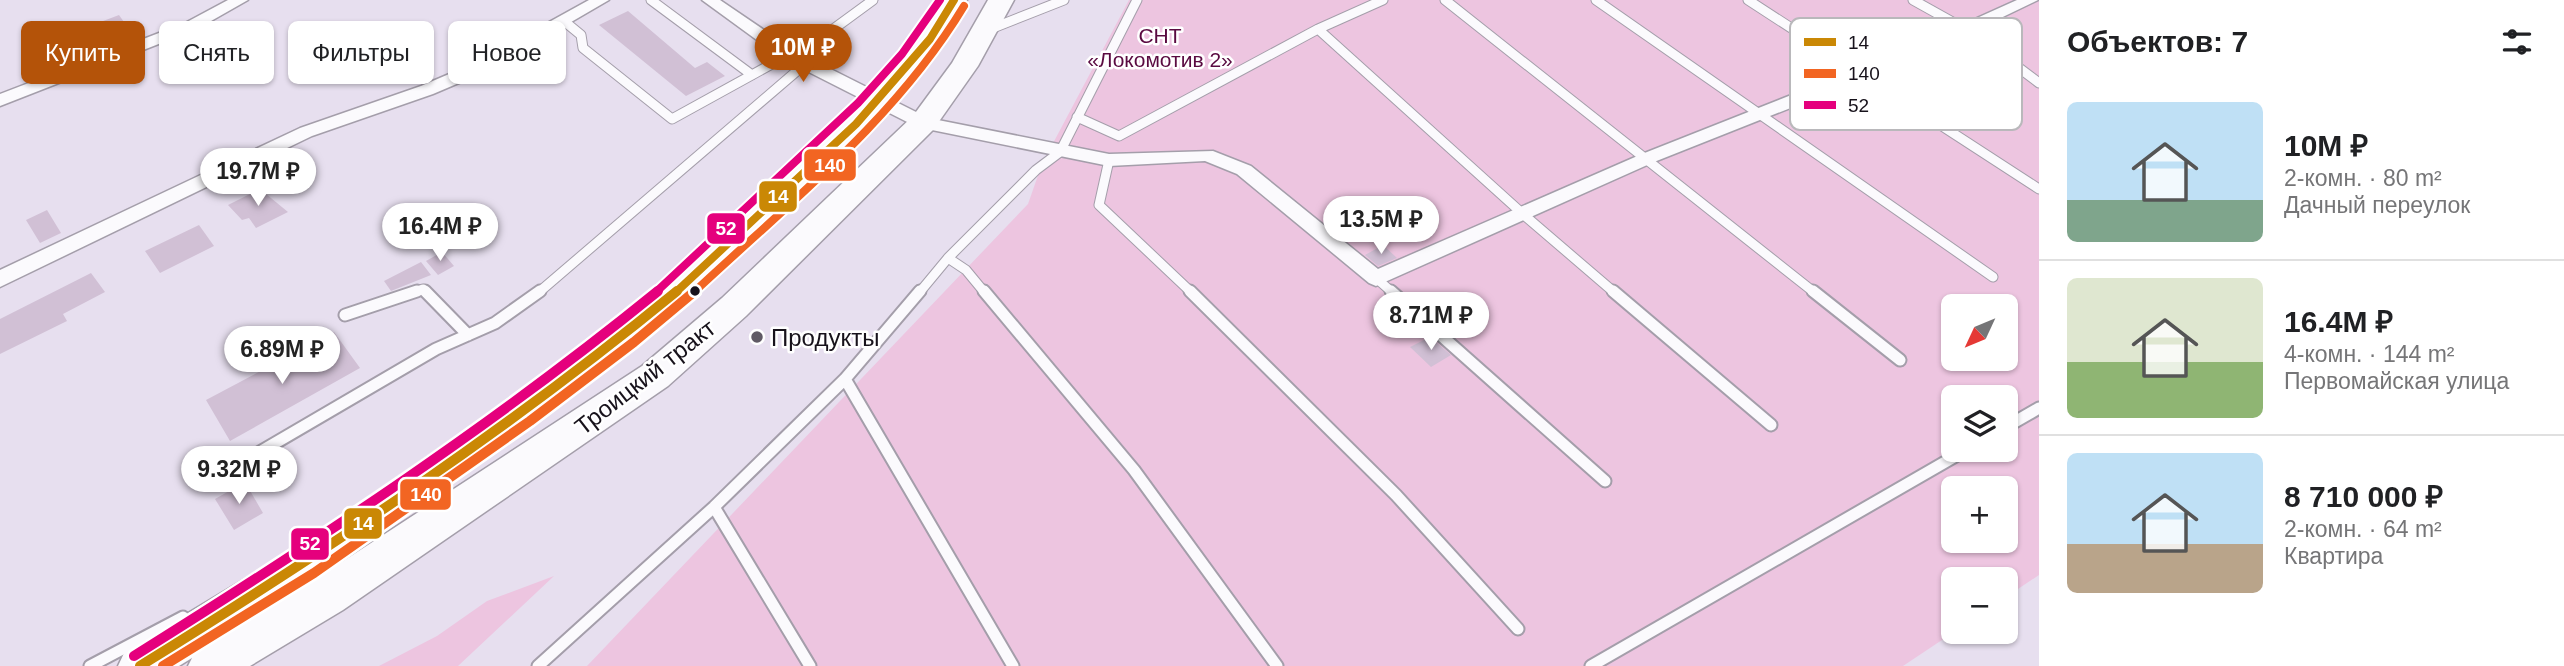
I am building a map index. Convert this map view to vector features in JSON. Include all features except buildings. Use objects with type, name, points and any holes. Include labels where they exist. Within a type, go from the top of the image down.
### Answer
[{"type":"main road","name":"Троицкий тракт","points":[[140,666],[351,532],[523,411],[626,333],[687,282],[879,101],[930,39],[954,0]]},
{"type":"main road","name":"Троицкий тракт","points":[[210,666],[339,589],[655,376],[734,307],[923,123],[964,65],[1001,0]]},
{"type":"street","points":[[0,100],[191,26],[240,0]]},
{"type":"street","points":[[564,21],[601,0]]},
{"type":"street","points":[[710,0],[797,59],[923,123],[1060,152],[1109,159],[1192,153],[1227,161],[1244,170],[1376,278],[1648,158],[1790,101]]},
{"type":"street","points":[[1990,18],[2030,0]]},
{"type":"street","points":[[0,279],[306,132],[448,81]]},
{"type":"lane","points":[[651,0],[752,75]]},
{"type":"lane","points":[[225,472],[436,349],[495,323],[547,286],[797,59],[873,0]]},
{"type":"lane","points":[[982,32],[1064,0]]},
{"type":"lane","points":[[539,665],[714,507],[845,379],[948,258],[1035,170],[1060,152],[1137,0]]},
{"type":"lane","points":[[1077,117],[1119,136],[1318,29],[1383,0]]},
{"type":"lane","points":[[1445,0],[1900,360]]},
{"type":"lane","points":[[1596,0],[1993,277]]},
{"type":"lane","points":[[1748,0],[1790,26]]},
{"type":"lane","points":[[1913,0],[1945,18]]},
{"type":"lane","points":[[566,23],[581,35],[583,48],[672,119],[752,75],[797,59]]},
{"type":"lane","points":[[1318,29],[1524,215],[1771,425]]},
{"type":"lane","points":[[2022,70],[2039,83]]},
{"type":"lane","points":[[1950,130],[2039,189]]},
{"type":"lane","points":[[1109,159],[1098,205],[1268,365],[1396,495],[1518,629]]},
{"type":"lane","points":[[948,258],[966,270],[1134,470],[1277,666]]},
{"type":"lane","points":[[1376,278],[1605,481]]},
{"type":"lane","points":[[345,315],[423,289],[468,335]]},
{"type":"lane","points":[[845,379],[1013,666]]},
{"type":"lane","points":[[2018,420],[2039,408]]},
{"type":"lane","points":[[1591,666],[1945,462]]},
{"type":"lane","points":[[714,507],[810,666]]},
{"type":"lane","points":[[90,666],[351,532]]},
{"type":"green space","name":"СНТ «Локомотив 2»","points":[[1129,0],[2039,0],[2039,575],[2018,589],[2018,567],[1941,567],[1941,641],[1903,666],[587,666],[1028,204],[1042,164]]},
{"type":"green space","points":[[554,576],[458,666],[379,666],[437,636],[487,601]]},
{"type":"transit line","name":"52","points":[[134,656],[339,525],[473,433],[539,385],[666,284],[858,103],[902,54],[940,0]]},
{"type":"transit line","name":"14","points":[[140,666],[307,563],[523,411],[626,333],[677,291],[856,124],[930,39],[954,0]]},
{"type":"transit line","name":"140","points":[[163,666],[314,573],[530,421],[685,300],[864,133],[940,46],[964,6]]},
{"type":"place","name":"Продукты","points":[[757,337]]}]
